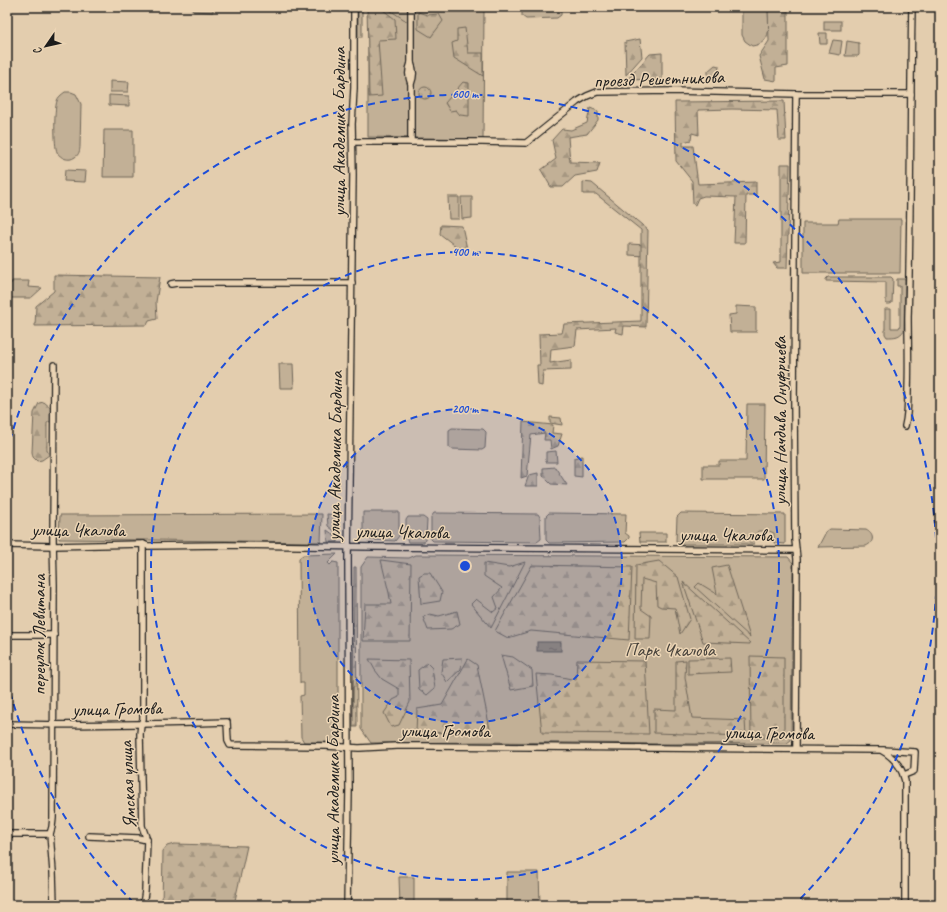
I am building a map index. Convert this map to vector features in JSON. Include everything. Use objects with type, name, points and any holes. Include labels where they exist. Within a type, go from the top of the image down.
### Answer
[{"type":"street","name":"улица Академика Бардина","points":[[347,905],[354,7]]},
{"type":"street","points":[[411,7],[411,63],[413,69],[411,84],[411,142]]},
{"type":"street","points":[[905,426],[907,416],[910,276],[912,7]]},
{"type":"street","name":"проезд Решетникова","points":[[353,142],[526,143],[577,102],[597,92],[911,94]]},
{"type":"street","name":"улица Начдива Онуфриева","points":[[796,94],[794,410],[795,540],[797,567],[796,748]]},
{"type":"street","points":[[171,284],[352,283]]},
{"type":"street","name":"переулок Левитана","points":[[54,365],[54,725],[53,818],[50,834],[54,872],[54,905]]},
{"type":"street","name":"улица Чкалова","points":[[7,545],[53,546],[143,544],[148,546],[226,545],[796,550]]},
{"type":"street","name":"Ямская улица","points":[[143,544],[143,719],[140,734],[142,826],[147,840],[143,905]]},
{"type":"street","points":[[7,635],[54,635]]},
{"type":"street","name":"улица Громова","points":[[7,724],[141,725],[227,722],[228,741],[230,745],[326,746],[348,748],[404,746],[796,748],[915,752],[914,771],[904,775]]},
{"type":"street","points":[[881,750],[890,755],[898,764],[904,775],[905,781],[905,905]]},
{"type":"street","points":[[7,834],[50,834]]},
{"type":"street","points":[[89,836],[138,838],[147,840]]},
{"type":"green space","points":[[193,7],[213,7],[213,12],[192,11]]},
{"type":"green space","points":[[358,7],[362,7],[362,37],[358,37]]},
{"type":"green space","points":[[367,7],[379,7],[395,19],[396,39],[378,40],[382,96],[369,97]]},
{"type":"green space","points":[[368,7],[484,7],[483,139],[368,137]]},
{"type":"green space","points":[[385,7],[408,7],[408,22]]},
{"type":"green space","points":[[522,7],[561,7],[561,15],[557,18],[526,19],[522,16]]},
{"type":"green space","points":[[742,7],[768,7],[769,26],[767,37],[759,44],[752,46],[745,41],[742,35]]},
{"type":"green space","points":[[768,7],[778,7],[778,10],[788,11],[788,66],[776,68],[776,81],[765,79],[759,56],[769,41]]},
{"type":"green space","points":[[418,12],[427,15],[439,14],[443,21],[431,37],[418,29]]},
{"type":"green space","points":[[824,21],[841,21],[841,30],[824,30]]},
{"type":"green space","points":[[465,28],[468,53],[483,53],[483,76],[454,58],[452,43],[457,41],[457,29]]},
{"type":"green space","points":[[819,33],[827,33],[827,44],[820,44]]},
{"type":"green space","points":[[640,39],[642,57],[626,75],[625,42]]},
{"type":"green space","points":[[833,40],[842,41],[840,55],[829,53]]},
{"type":"green space","points":[[847,41],[859,43],[858,56],[845,56]]},
{"type":"green space","points":[[662,53],[662,79],[627,80],[650,54]]},
{"type":"green space","points":[[715,65],[719,66],[718,80],[708,79],[708,71]]},
{"type":"green space","points":[[110,81],[129,82],[128,92],[110,92]]},
{"type":"green space","points":[[463,82],[469,83],[469,116],[460,115],[456,110],[450,111],[445,103]]},
{"type":"green space","points":[[423,87],[427,87],[431,93],[427,99],[423,99],[419,95],[419,91]]},
{"type":"green space","points":[[65,92],[76,94],[81,104],[79,151],[76,156],[70,159],[62,158],[58,154],[55,142],[56,105],[58,98]]},
{"type":"green space","points":[[109,95],[129,96],[129,106],[109,105]]},
{"type":"green space","points":[[784,101],[786,140],[779,140],[777,110],[732,109],[698,110],[699,135],[692,133],[691,140],[683,142],[683,146],[693,146],[698,184],[756,182],[756,195],[746,195],[745,243],[734,243],[736,197],[704,196],[698,198],[695,205],[693,204],[692,181],[676,161],[675,102]]},
{"type":"green space","points":[[590,108],[598,111],[598,120],[587,134],[568,137],[570,162],[600,163],[597,172],[575,176],[563,187],[551,187],[541,170],[556,159],[552,140],[562,129],[571,130],[587,123]]},
{"type":"green space","points":[[104,130],[133,130],[133,177],[103,177]]},
{"type":"green space","points":[[781,164],[790,164],[787,268],[777,268],[773,263],[781,262]]},
{"type":"green space","points":[[65,170],[86,171],[85,182],[64,181]]},
{"type":"green space","points":[[583,182],[592,183],[648,230],[646,327],[624,326],[623,334],[615,332],[616,328],[577,330],[575,346],[551,349],[550,363],[571,360],[571,370],[543,371],[542,386],[538,385],[537,365],[540,365],[539,334],[562,333],[564,324],[641,321],[641,230],[596,194],[583,194]]},
{"type":"green space","points":[[448,197],[459,197],[459,219],[449,219]]},
{"type":"green space","points":[[461,197],[472,197],[472,218],[462,219]]},
{"type":"green space","points":[[839,219],[901,219],[900,273],[803,273],[803,223],[838,223]]},
{"type":"green space","points":[[441,225],[462,226],[467,249],[458,248],[440,234]]},
{"type":"green space","points":[[629,244],[646,245],[646,256],[629,255]]},
{"type":"green space","points":[[54,275],[160,277],[156,302],[157,319],[149,321],[147,325],[35,326],[36,306],[54,291]]},
{"type":"green space","points":[[828,277],[891,277],[893,279],[892,303],[886,304],[886,282],[826,281]]},
{"type":"green space","points":[[897,279],[905,279],[904,330],[897,336],[887,337],[885,334],[885,309],[891,309],[891,328],[899,328],[900,326],[900,286],[897,286]]},
{"type":"green space","points":[[12,281],[29,281],[28,287],[42,288],[31,298],[7,298],[7,283],[12,283]]},
{"type":"green space","points":[[736,306],[756,307],[756,332],[730,332],[729,315],[736,314]]},
{"type":"green space","points":[[279,364],[293,364],[294,388],[280,388]]},
{"type":"green space","points":[[44,402],[52,409],[51,421],[47,423],[47,450],[49,455],[42,460],[37,461],[33,457],[32,452],[34,413],[39,403]]},
{"type":"green space","points":[[747,404],[765,404],[764,479],[703,479],[703,465],[719,465],[719,461],[746,461]]},
{"type":"green space","points":[[550,417],[561,418],[562,425],[550,423]]},
{"type":"green space","points":[[523,422],[553,425],[552,433],[562,434],[558,446],[551,449],[550,440],[544,440],[545,433],[531,435],[527,476],[521,478]]},
{"type":"green space","points":[[452,428],[483,429],[486,432],[485,448],[482,450],[452,449],[449,447],[449,430]]},
{"type":"green space","points":[[556,451],[557,462],[546,462],[546,452]]},
{"type":"green space","points":[[582,456],[582,477],[574,476],[574,458]]},
{"type":"green space","points":[[555,467],[567,485],[551,484],[543,476],[543,468]]},
{"type":"green space","points":[[538,473],[538,486],[525,486],[529,475]]},
{"type":"green space","points":[[363,512],[399,512],[399,536],[395,541],[371,540],[368,538],[363,538]]},
{"type":"green space","points":[[434,513],[538,514],[540,517],[541,539],[537,542],[433,541],[431,539],[431,517]]},
{"type":"green space","points":[[549,513],[626,514],[625,533],[629,536],[629,538],[625,542],[549,543],[546,540],[546,516]]},
{"type":"green space","points":[[681,513],[785,514],[785,544],[774,543],[774,533],[769,531],[758,531],[755,535],[754,544],[681,544],[676,541],[677,517]]},
{"type":"green space","points":[[322,514],[321,542],[59,539],[60,515]]},
{"type":"green space","points":[[327,514],[337,515],[338,534],[328,526]]},
{"type":"green space","points":[[408,517],[423,517],[427,520],[426,537],[424,542],[408,542],[406,538],[406,520]]},
{"type":"green space","points":[[830,529],[866,530],[871,534],[872,540],[866,546],[818,547],[826,532]]},
{"type":"green space","points":[[327,530],[338,538],[338,542],[328,542]]},
{"type":"green space","points":[[639,533],[666,533],[666,542],[640,542]]},
{"type":"green space","points":[[337,554],[328,563],[330,565],[333,562],[338,563],[338,740],[334,742],[304,742],[301,737],[300,696],[304,695],[304,683],[300,683],[299,558],[303,555]]},
{"type":"green space","name":"Парк Чкалова","points":[[416,555],[788,557],[793,563],[791,740],[787,743],[670,744],[488,742],[371,743],[361,729],[361,567],[368,557],[409,558]]},
{"type":"green space","points":[[381,560],[411,564],[410,641],[363,641],[365,604],[391,604]]},
{"type":"green space","points":[[659,561],[678,577],[690,619],[680,634],[675,608],[661,607],[657,605],[656,583],[642,579],[641,609],[651,616],[650,639],[635,639],[636,565]]},
{"type":"green space","points":[[525,562],[491,628],[471,604],[476,599],[493,612],[498,608],[494,597],[502,588],[484,576],[484,563],[509,567]]},
{"type":"green space","points":[[532,565],[632,567],[629,640],[531,631],[508,638],[495,631]]},
{"type":"green space","points":[[727,565],[750,637],[695,587],[699,583],[717,594],[712,568]]},
{"type":"green space","points":[[354,567],[356,567],[357,727],[353,727]]},
{"type":"green space","points":[[424,573],[430,573],[442,592],[440,601],[421,604],[419,576]]},
{"type":"green space","points":[[683,582],[750,643],[750,644],[703,642]]},
{"type":"green space","points":[[457,611],[460,624],[451,629],[428,630],[423,617],[430,614],[439,616]]},
{"type":"green space","points":[[501,655],[513,657],[532,670],[533,686],[511,690]]},
{"type":"green space","points":[[750,656],[784,657],[784,738],[751,738]]},
{"type":"green space","points":[[462,658],[461,669],[447,682],[441,672],[443,659]]},
{"type":"green space","points":[[730,658],[731,672],[688,674],[688,659]]},
{"type":"green space","points":[[369,659],[409,660],[410,702],[399,725],[391,727],[384,713],[393,700],[399,697],[399,689],[382,679]]},
{"type":"green space","points":[[468,659],[477,665],[491,734],[416,732],[417,709],[442,705]]},
{"type":"green space","points":[[577,660],[645,661],[649,734],[542,733],[536,674],[552,675],[576,680]]},
{"type":"green space","points":[[686,660],[685,677],[692,718],[745,720],[746,736],[654,733],[654,709],[676,710],[676,661]]},
{"type":"green space","points":[[427,663],[432,668],[435,688],[427,695],[419,689],[418,670]]},
{"type":"green space","points":[[174,844],[247,846],[234,905],[162,905],[163,851],[167,846]]},
{"type":"green space","points":[[507,872],[539,872],[540,905],[507,905]]},
{"type":"green space","points":[[399,877],[414,877],[414,905],[400,905]]},
{"type":"water","points":[[537,642],[561,642],[561,651],[537,651]]}]
